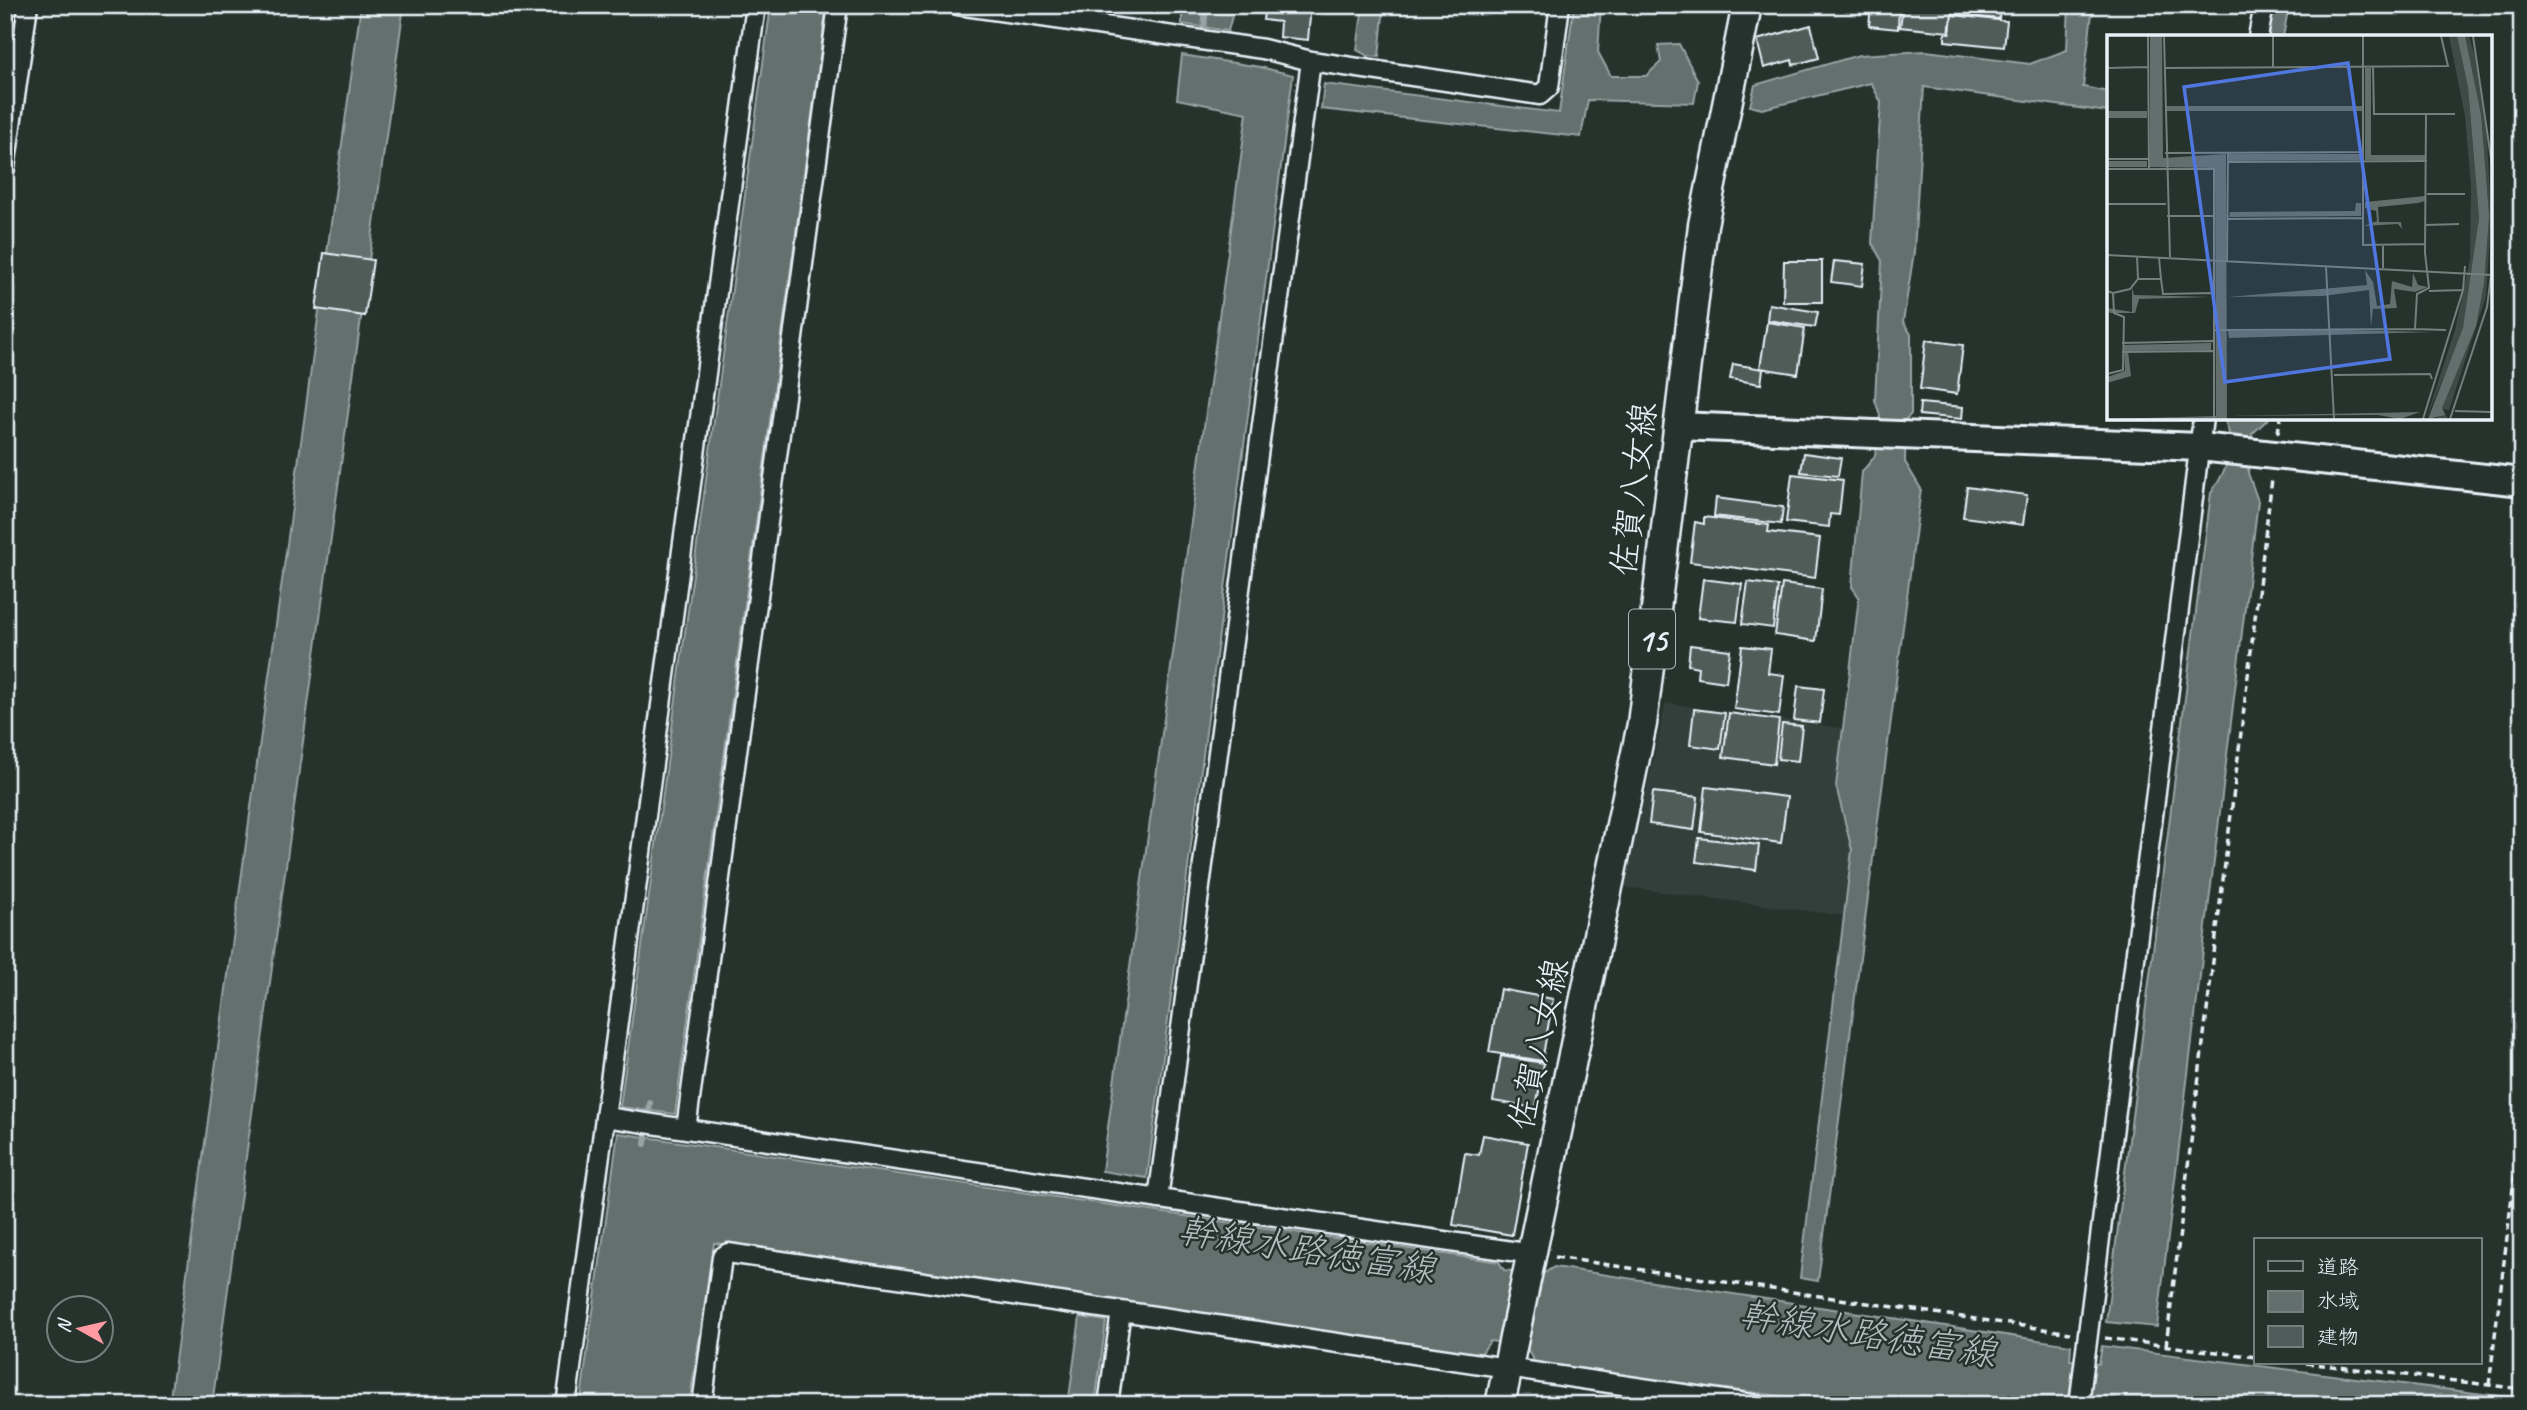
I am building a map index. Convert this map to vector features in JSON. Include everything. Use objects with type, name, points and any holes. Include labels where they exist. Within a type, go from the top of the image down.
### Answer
[{"type":"main road","name":"佐賀八女線","points":[[1531,1261],[1642,724],[1703,225],[1747,5]]},
{"type":"main road","name":"15","points":[[1500,1405],[1531,1261]]},
{"type":"street","points":[[5,168],[29,5]]},
{"type":"street","points":[[566,1405],[756,5]]},
{"type":"street","points":[[686,1129],[838,5]]},
{"type":"street","points":[[958,5],[1263,49],[1311,61],[1540,95],[1549,88],[1560,5]]},
{"type":"street","points":[[2258,35],[2264,5]]},
{"type":"street","points":[[1158,1199],[1311,61]]},
{"type":"street","points":[[2079,1405],[2208,448],[2203,420]]},
{"type":"street","points":[[1678,426],[2208,448],[2522,482]]},
{"type":"street","points":[[605,1117],[1158,1199],[1531,1261]]},
{"type":"street","points":[[702,1405],[722,1257],[728,1253],[1121,1311],[1511,1358],[1758,1405]]},
{"type":"street","points":[[1108,1405],[1121,1311]]},
{"type":"path","points":[[2166,1346],[2267,453],[2279,420]]},
{"type":"path","points":[[2489,1385],[2522,1114]]},
{"type":"path","points":[[1531,1261],[2087,1344],[2166,1346],[2254,1357]]},
{"type":"path","points":[[2314,1364],[2522,1390]]},
{"type":"shaded area","points":[[1666,703],[1876,733],[1855,917],[1624,887]]},
{"type":"water","points":[[361,5],[404,5],[212,1405],[169,1405]]},
{"type":"water","points":[[771,5],[827,5],[675,1114],[620,1107]]},
{"type":"water","points":[[1182,5],[1235,5],[1228,31],[1182,24]]},
{"type":"water","points":[[1363,5],[1384,5],[1379,57],[1368,56],[1357,50]]},
{"type":"water","points":[[1574,5],[1601,5],[1598,52],[1611,76],[1646,76],[1661,62],[1658,45],[1679,44],[1698,81],[1694,103],[1588,100],[1581,137],[1321,109],[1324,84],[1559,113]]},
{"type":"water","points":[[2069,5],[2093,5],[2083,87],[2107,92],[2107,112],[1924,87],[1914,252],[1903,322],[1911,334],[1911,414],[1906,419],[1905,462],[1921,489],[1818,1281],[1800,1278],[1852,850],[1836,786],[1859,597],[1852,587],[1862,472],[1875,456],[1880,415],[1875,400],[1882,261],[1872,243],[1881,102],[1871,83],[1762,109],[1750,106],[1755,85],[1859,55],[1926,51],[2030,64],[2067,50]]},
{"type":"water","points":[[2273,5],[2289,5],[2283,35],[2268,35]]},
{"type":"water","points":[[1182,55],[1293,75],[1147,1178],[1102,1171],[1247,113],[1177,99]]},
{"type":"water","points":[[2224,420],[2267,420],[2252,434],[2248,473],[2258,501],[2157,1327],[2106,1322],[2211,493],[2222,476],[2229,457],[2230,437]]},
{"type":"water","name":"幹線水路徳富線","points":[[618,1133],[1499,1262],[1504,1270],[1541,1275],[1554,1267],[2071,1345],[2070,1360],[2099,1364],[2102,1346],[2522,1399],[2522,1405],[1849,1405],[1535,1364],[1526,1346],[1490,1341],[1481,1354],[714,1243],[689,1405],[580,1405]]},
{"type":"water","points":[[1080,1317],[1106,1321],[1095,1405],[1068,1405]]},
{"type":"building","points":[[1265,5],[1311,5],[1308,40],[1279,37],[1280,22],[1263,20]]},
{"type":"building","points":[[1665,5],[1713,5],[1712,12]]},
{"type":"building","points":[[1871,5],[1899,6],[1898,29],[1869,26]]},
{"type":"building","points":[[1903,5],[1961,5],[1959,15],[1952,14],[1949,32],[1900,27]]},
{"type":"building","points":[[1962,5],[2001,5],[1999,19],[1961,15]]},
{"type":"building","points":[[1952,15],[2007,21],[2004,47],[1945,41],[1945,32],[1950,33]]},
{"type":"building","points":[[1811,25],[1819,58],[1793,65],[1792,60],[1764,68],[1757,40]]},
{"type":"building","points":[[324,253],[373,260],[365,316],[316,309]]},
{"type":"building","points":[[1784,261],[1822,261],[1822,302],[1783,302]]},
{"type":"building","points":[[1834,261],[1865,264],[1862,286],[1831,282]]},
{"type":"building","points":[[1769,304],[1818,312],[1815,327],[1767,320]]},
{"type":"building","points":[[1767,322],[1805,328],[1798,374],[1760,368]]},
{"type":"building","points":[[1926,340],[1963,345],[1957,394],[1920,389]]},
{"type":"building","points":[[1733,364],[1763,369],[1761,384],[1730,379]]},
{"type":"building","points":[[1920,403],[1963,407],[1962,419],[1919,415]]},
{"type":"building","points":[[1804,453],[1841,458],[1838,476],[1801,472]]},
{"type":"building","points":[[1792,474],[1843,480],[1839,515],[1830,514],[1829,527],[1786,522]]},
{"type":"building","points":[[1967,487],[2027,495],[2023,525],[1963,517]]},
{"type":"building","points":[[1716,498],[1783,507],[1781,524],[1714,516]]},
{"type":"building","points":[[1704,517],[1769,525],[1768,532],[1820,538],[1815,578],[1690,562],[1695,522],[1704,524]]},
{"type":"building","points":[[1703,579],[1742,584],[1737,622],[1698,618]]},
{"type":"building","points":[[1748,582],[1778,586],[1773,628],[1742,624]]},
{"type":"building","points":[[1782,584],[1822,589],[1816,641],[1775,635]]},
{"type":"building","points":[[1690,645],[1730,650],[1726,682],[1697,678],[1698,667],[1688,665]]},
{"type":"building","points":[[1742,646],[1771,649],[1768,673],[1784,675],[1779,715],[1734,709]]},
{"type":"building","points":[[1798,686],[1824,689],[1820,723],[1794,720]]},
{"type":"building","points":[[1694,709],[1725,713],[1720,749],[1690,745]]},
{"type":"building","points":[[1729,713],[1779,720],[1774,764],[1723,757]]},
{"type":"building","points":[[1782,724],[1802,726],[1798,761],[1778,759]]},
{"type":"building","points":[[1706,787],[1787,797],[1781,843],[1701,832]]},
{"type":"building","points":[[1653,792],[1698,797],[1694,830],[1649,824]]},
{"type":"building","points":[[1699,838],[1759,845],[1756,870],[1696,862]]},
{"type":"building","points":[[1500,989],[1553,999],[1542,1061],[1489,1052]]},
{"type":"building","points":[[1501,1056],[1544,1063],[1536,1108],[1493,1101]]},
{"type":"building","points":[[1483,1135],[1528,1143],[1512,1235],[1453,1225],[1465,1153],[1479,1155]]},
{"type":"waterway","points":[[1204,30],[1206,5]]},
{"type":"waterway","points":[[645,1144],[650,1103]]}]
